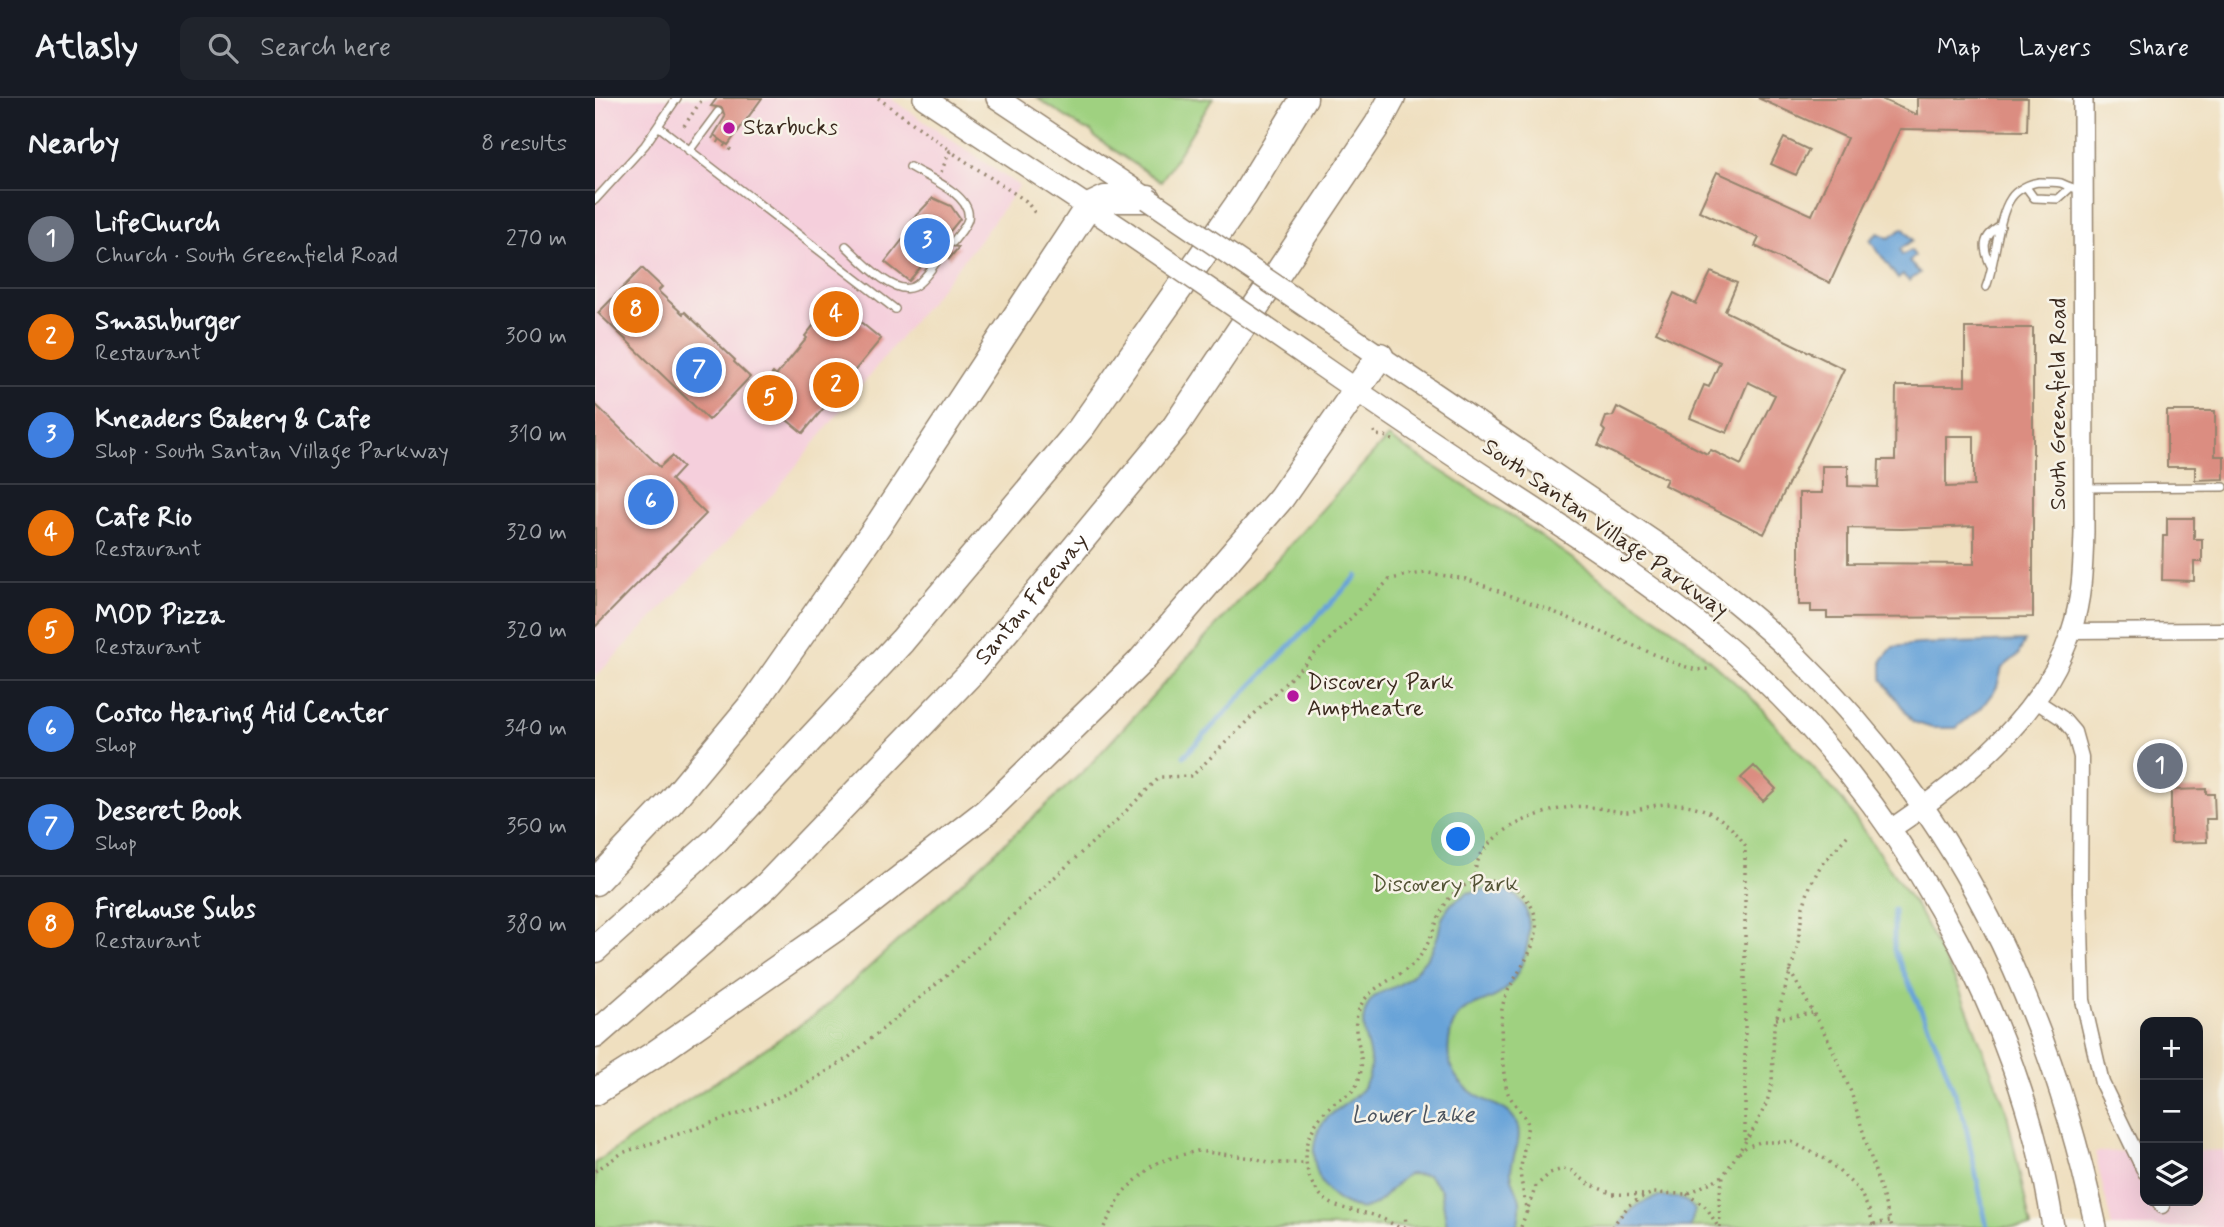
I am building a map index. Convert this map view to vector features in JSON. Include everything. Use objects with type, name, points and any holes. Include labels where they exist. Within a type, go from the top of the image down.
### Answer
[{"type":"highway","points":[[595,949],[715,841],[902,641],[1081,428],[1244,197],[1304,98]]},
{"type":"highway","name":"Santan Freeway","points":[[595,1035],[767,884],[973,671],[1175,427],[1378,124],[1392,98]]},
{"type":"highway","points":[[595,882],[671,802],[755,701],[881,521],[1088,206],[1105,199],[1149,199]]},
{"type":"highway","points":[[595,1092],[656,1054],[847,920],[986,812],[1139,663],[1281,498],[1380,356]]},
{"type":"main road","name":"South Santan Village Parkway","points":[[924,98],[1088,206],[1356,391],[1581,538],[1688,615],[1734,653],[1801,719],[1891,829],[1931,892],[1980,986],[2030,1123],[2053,1227]]},
{"type":"main road","name":"South Santan Village Parkway","points":[[997,98],[1502,440],[1642,531],[1731,599],[1794,654],[1881,751],[1924,807],[1963,866],[1987,911],[2029,1002],[2069,1117],[2096,1227]]},
{"type":"street","name":"South Greenfield Road","points":[[1891,829],[1924,807],[1987,752],[2036,701],[2051,679],[2072,631],[2083,572],[2084,488],[2076,189],[2083,98]]},
{"type":"street","points":[[2072,631],[2224,630]]},
{"type":"street","points":[[2036,701],[2062,718],[2074,732],[2081,757],[2080,891],[2083,1000],[2102,1083],[2140,1162]]},
{"type":"lane","points":[[595,200],[645,145],[677,98]]},
{"type":"lane","points":[[689,150],[718,112]]},
{"type":"lane","points":[[658,126],[894,309]]},
{"type":"lane","points":[[910,167],[961,197],[969,209],[968,222],[953,242]]},
{"type":"lane","points":[[1986,288],[2011,197],[2035,182],[2060,183],[2076,189]]},
{"type":"lane","points":[[2026,187],[2035,198],[2058,199],[2076,189]]},
{"type":"lane","points":[[1993,270],[1985,254],[1986,239],[2001,226]]},
{"type":"lane","points":[[846,246],[886,281],[904,289],[918,284],[942,254]]},
{"type":"lane","points":[[2084,488],[2224,487]]},
{"type":"path","points":[[684,126],[703,98]]},
{"type":"path","points":[[878,98],[1025,201],[1035,214]]},
{"type":"path","points":[[708,135],[731,150]]},
{"type":"path","points":[[938,176],[945,167],[950,150]]},
{"type":"path","points":[[1374,431],[1375,435],[1385,436],[1396,442]]},
{"type":"path","points":[[595,1171],[622,1153],[750,1110],[805,1085],[848,1058],[952,971],[1117,820],[1160,777],[1192,776],[1198,771],[1389,580],[1429,573],[1466,579],[1547,609],[1677,664],[1696,670],[1709,669]]},
{"type":"path","points":[[1475,882],[1478,857],[1493,840],[1530,817],[1557,810],[1590,807],[1627,812],[1653,805],[1687,804],[1719,817],[1736,831],[1745,845],[1745,1141]]},
{"type":"path","points":[[1719,1227],[1719,1198],[1723,1176],[1755,1127],[1767,1102],[1772,1083],[1773,1027],[1797,949],[1803,908],[1810,886],[1821,865],[1848,835]]},
{"type":"path","points":[[1398,1227],[1370,1214],[1339,1209],[1328,1202],[1313,1184],[1305,1163],[1306,1147],[1318,1118],[1335,1102],[1354,1090],[1359,1081],[1363,1061],[1357,1038],[1356,1016],[1360,1004],[1377,986],[1401,975],[1412,965],[1426,948],[1440,909],[1462,887],[1475,882],[1499,881],[1510,885],[1525,898],[1536,923],[1533,945],[1505,996],[1501,1021],[1505,1082],[1512,1101],[1525,1115],[1528,1124],[1520,1173],[1527,1214]]},
{"type":"path","points":[[1790,971],[1830,1043],[1851,1092],[1892,1227]]},
{"type":"path","points":[[1776,1019],[1812,1013]]},
{"type":"path","points":[[1735,1157],[1746,1147],[1760,1142],[1792,1142],[1826,1160],[1859,1190],[1874,1225],[1890,1221]]},
{"type":"path","points":[[1104,1227],[1123,1192],[1154,1164],[1174,1157],[1197,1151],[1272,1163],[1305,1163]]},
{"type":"path","points":[[1521,1227],[1536,1186],[1550,1173],[1563,1169],[1572,1171],[1589,1184],[1613,1194],[1688,1194],[1723,1176]]},
{"type":"path","points":[[1688,1194],[1707,1209],[1719,1227]]},
{"type":"path","points":[[1612,1227],[1629,1205],[1647,1195]]},
{"type":"path","points":[[1403,1227],[1406,1224],[1405,1214]]},
{"type":"shaded area","points":[[595,98],[890,98],[1019,186],[982,237],[774,493],[595,677]]},
{"type":"shaded area","points":[[2224,1150],[2224,1227],[2112,1227],[2095,1152],[2140,1151],[2140,1206],[2203,1206],[2203,1151]]},
{"type":"green space","points":[[1037,98],[1213,98],[1161,182],[1095,137],[1091,131]]},
{"type":"green space","name":"Discovery Park","points":[[1388,437],[1510,515],[1684,637],[1750,696],[1843,801],[1919,911],[1959,988],[2006,1109],[2031,1227],[595,1227],[595,1163],[822,1010],[1087,768]]},
{"type":"water","points":[[1903,228],[1913,240],[1900,249],[1902,255],[1911,250],[1915,256],[1909,262],[1920,273],[1909,281],[1903,275],[1898,279],[1870,240],[1878,233],[1889,238]]},
{"type":"water","points":[[2025,641],[2018,655],[2002,668],[1997,687],[1982,707],[1956,728],[1932,728],[1913,722],[1882,679],[1882,660],[1893,647]]},
{"type":"water","name":"Lower Lake","points":[[1489,889],[1508,891],[1520,900],[1527,912],[1529,926],[1525,956],[1512,982],[1504,991],[1458,1016],[1453,1024],[1448,1047],[1451,1067],[1462,1084],[1505,1110],[1517,1124],[1518,1142],[1511,1171],[1520,1201],[1517,1227],[1447,1227],[1441,1190],[1428,1175],[1408,1174],[1373,1206],[1355,1208],[1343,1203],[1325,1188],[1319,1177],[1315,1166],[1315,1142],[1325,1120],[1356,1096],[1366,1083],[1370,1057],[1363,1022],[1369,1003],[1413,974],[1433,948],[1442,920],[1451,904],[1466,893]]},
{"type":"water","points":[[1658,1197],[1679,1198],[1691,1205],[1695,1210],[1690,1227],[1619,1227],[1635,1208]]},
{"type":"building","name":"Starbucks","points":[[717,98],[762,98],[728,145],[714,135],[725,117],[722,108],[711,106]]},
{"type":"building","points":[[1758,98],[1879,98],[1917,115],[1917,98],[2028,98],[2027,131],[1900,129],[1830,283],[1755,246],[1759,238],[1699,211],[1717,172],[1812,215],[1847,138]]},
{"type":"building","points":[[1784,138],[1809,150],[1796,175],[1771,164]]},
{"type":"building","points":[[933,198],[951,206],[960,219],[946,236],[949,246],[959,247],[949,259],[946,250],[936,249],[909,281],[885,262],[914,225],[910,222]]},
{"type":"building","points":[[642,268],[662,287],[658,291],[683,314],[685,312],[750,377],[709,420],[598,313]]},
{"type":"building","points":[[1711,272],[1737,283],[1725,311],[1844,369],[1764,534],[1664,485],[1667,479],[1598,446],[1605,431],[1602,428],[1606,417],[1613,416],[1617,407],[1707,454],[1711,450],[1741,465],[1775,395],[1748,382],[1727,433],[1690,418],[1704,385],[1709,387],[1720,362],[1656,332],[1674,293],[1696,304]]},
{"type":"building","points":[[834,300],[881,339],[803,433],[755,394],[773,373],[776,376]]},
{"type":"building","points":[[1965,328],[2033,328],[2033,617],[1827,618],[1827,612],[1811,612],[1811,605],[1799,605],[1799,493],[1822,493],[1822,466],[1848,466],[1848,486],[1878,487],[1879,460],[1895,460],[1896,386],[1965,386]],"holes":[[[1946,436],[1974,436],[1974,486],[1946,487]],[[1974,526],[1974,564],[1848,563],[1848,528]]]},
{"type":"building","points":[[595,404],[660,467],[672,456],[683,467],[671,480],[706,514],[595,627]]},
{"type":"building","points":[[2167,411],[2215,411],[2215,456],[2224,456],[2224,479],[2195,480],[2195,467],[2167,467]]},
{"type":"building","points":[[2167,518],[2194,518],[2194,539],[2202,539],[2202,562],[2194,562],[2194,581],[2162,580],[2163,536],[2167,536]]},
{"type":"building","points":[[1754,766],[1776,789],[1763,801],[1741,778]]},
{"type":"building","points":[[2206,789],[2206,794],[2214,794],[2215,819],[2206,819],[2207,842],[2171,843],[2171,790]]},
{"type":"waterway","points":[[1184,756],[1357,576]]},
{"type":"waterway","points":[[1894,910],[1894,950],[1939,1050],[1965,1122],[1987,1227]]},
{"type":"place","name":"Starbucks","points":[[729,128]]},
{"type":"place","name":"Kneaders Bakery & Cafe","points":[[927,241]]},
{"type":"place","name":"Firehouse Subs","points":[[636,310]]},
{"type":"place","name":"Cafe Rio","points":[[836,314]]},
{"type":"place","name":"Deseret Book","points":[[699,370]]},
{"type":"place","name":"Smashburger","points":[[836,385]]},
{"type":"place","name":"MOD Pizza","points":[[770,398]]},
{"type":"place","name":"Costco Hearing Aid Center","points":[[651,502]]},
{"type":"place","name":"Discovery Park Amptheatre","points":[[1293,696]]},
{"type":"place","name":"LifeChurch","points":[[2160,766]]}]
